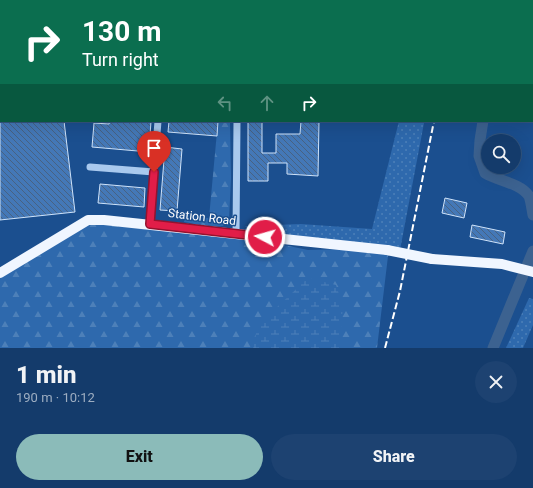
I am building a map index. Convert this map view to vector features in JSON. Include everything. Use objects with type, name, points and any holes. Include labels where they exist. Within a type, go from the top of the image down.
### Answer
[{"type":"main road","name":"Station Road","points":[[0,273],[88,220],[150,224],[236,235],[367,247],[432,259],[502,264],[533,272]]},
{"type":"street","points":[[150,224],[158,122]]},
{"type":"street","points":[[236,235],[237,122]]},
{"type":"street","points":[[90,167],[154,172]]},
{"type":"green space","points":[[218,122],[230,122],[231,178],[229,221],[225,225],[214,227],[184,222],[185,216],[209,218]]},
{"type":"green space","points":[[399,122],[424,123],[400,250],[251,232],[245,226],[301,224],[372,229]]},
{"type":"green space","points":[[88,220],[236,235],[308,250],[378,248],[400,250],[388,256],[377,348],[0,348],[0,273]]},
{"type":"green space","points":[[308,278],[336,285],[343,307],[339,348],[253,348],[258,325]]},
{"type":"green space","points":[[529,298],[533,299],[533,325],[523,348],[506,348]]},
{"type":"building","points":[[0,122],[64,122],[75,212],[0,220]]},
{"type":"building","points":[[110,122],[151,122],[149,152],[92,147],[94,123],[109,124]]},
{"type":"building","points":[[169,122],[218,122],[217,136],[168,132]]},
{"type":"building","points":[[248,122],[262,122],[262,153],[276,153],[276,134],[300,134],[301,122],[319,122],[318,176],[287,174],[287,163],[268,163],[268,181],[248,181]]},
{"type":"building","points":[[165,147],[182,149],[177,211],[160,210]]},
{"type":"building","points":[[100,184],[145,188],[144,207],[98,203]]},
{"type":"building","points":[[445,198],[467,203],[464,218],[442,213]]},
{"type":"building","points":[[472,225],[505,232],[503,244],[470,237]]},
{"type":"waterway","points":[[483,122],[479,156],[485,173],[515,185],[525,192],[530,198],[533,215]]},
{"type":"waterway","points":[[493,348],[533,251]]},
{"type":"railway","points":[[385,348],[400,291],[434,122]]},
{"type":"route","points":[[154,172],[150,224],[236,235],[265,237]]}]
